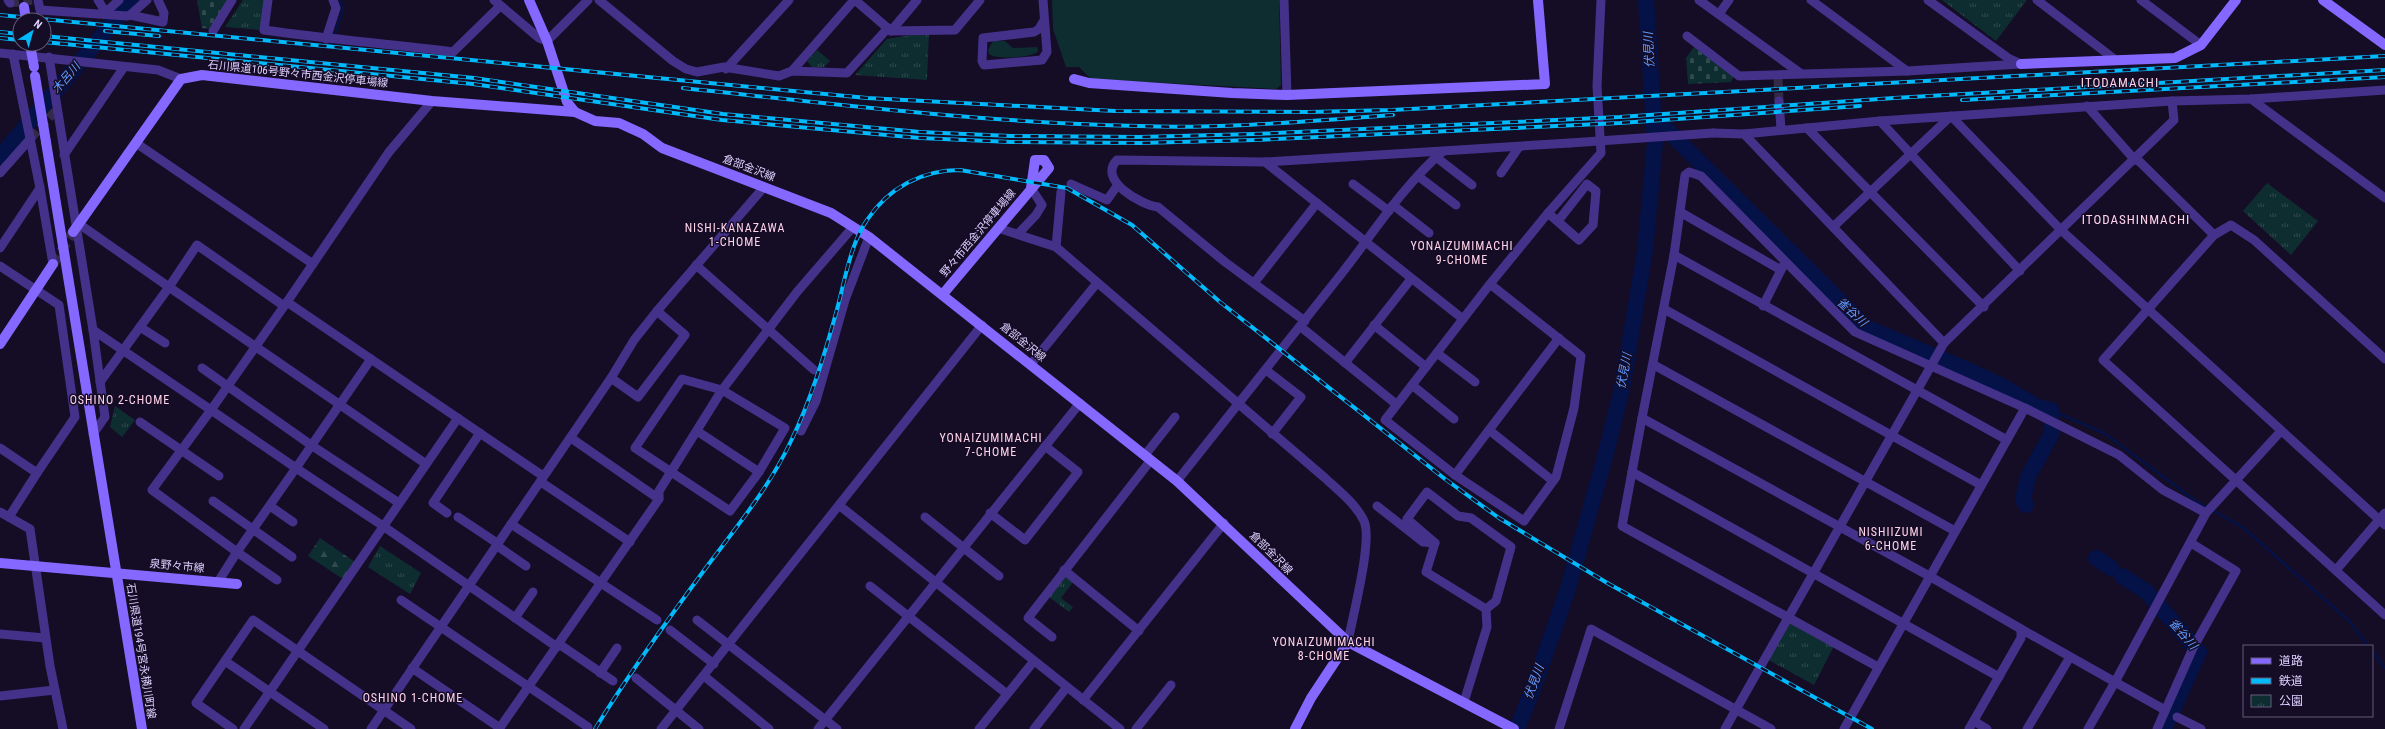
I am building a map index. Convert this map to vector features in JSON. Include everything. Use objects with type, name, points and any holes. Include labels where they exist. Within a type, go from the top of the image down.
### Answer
[{"type":"main road","points":[[529,0],[547,41],[567,102],[575,112]]},
{"type":"main road","points":[[1074,79],[1089,83],[1232,93],[1286,95],[1544,84],[1538,0]]},
{"type":"main road","points":[[2021,64],[2113,58],[2175,58],[2201,45],[2236,0]]},
{"type":"main road","points":[[2323,0],[2385,45]]},
{"type":"main road","points":[[31,52],[116,572]]},
{"type":"main road","name":"石川県道106号野々市西金沢停車場線","points":[[181,78],[202,75],[432,101],[575,112]]},
{"type":"main road","points":[[76,228],[181,78]]},
{"type":"main road","name":"倉部金沢線","points":[[575,112],[595,121],[619,123],[643,134],[662,148],[831,213],[869,237],[943,294],[1177,481],[1224,523],[1348,642],[1514,729]]},
{"type":"main road","name":"野々市西金沢停車場線","points":[[943,294],[1031,188]]},
{"type":"main road","points":[[0,344],[53,264]]},
{"type":"main road","name":"石川県道194号宮永横川町線","points":[[0,563],[36,567],[116,572],[142,729]]},
{"type":"main road","name":"泉野々市線","points":[[116,572],[237,584]]},
{"type":"main road","points":[[1295,729],[1311,698],[1348,642]]},
{"type":"street","points":[[38,0],[40,10],[128,15],[163,22],[164,13],[158,0]]},
{"type":"street","points":[[98,0],[106,14]]},
{"type":"street","points":[[106,14],[119,0]]},
{"type":"street","points":[[128,15],[147,0]]},
{"type":"street","points":[[213,31],[232,0]]},
{"type":"street","points":[[268,0],[264,30],[453,52],[497,3],[539,38],[547,41],[588,0]]},
{"type":"street","points":[[331,39],[336,8],[333,0]]},
{"type":"street","points":[[599,0],[673,61],[686,69],[697,72],[724,67],[726,69],[779,76],[792,71],[847,73],[890,30],[917,0]]},
{"type":"street","points":[[726,69],[789,0]]},
{"type":"street","points":[[792,71],[855,0],[890,30],[955,30],[980,0]]},
{"type":"street","points":[[1043,0],[1043,22],[1047,52],[1039,60],[988,66],[984,60],[985,44],[991,38],[1030,37],[1043,22]]},
{"type":"street","points":[[1284,0],[1286,95]]},
{"type":"street","points":[[1490,284],[1581,356],[1574,408],[1553,480],[1524,521],[1455,475],[1385,420],[1490,284],[1548,213],[1601,154],[1597,86],[1601,0]]},
{"type":"street","points":[[1699,0],[1800,73]]},
{"type":"street","points":[[1719,14],[1729,0]]},
{"type":"street","points":[[1811,0],[1907,71]]},
{"type":"street","points":[[1928,0],[2008,58],[2021,64]]},
{"type":"street","points":[[2037,0],[2113,58]]},
{"type":"street","points":[[2141,0],[2201,45]]},
{"type":"street","points":[[1687,36],[1740,76],[1777,77],[1800,73],[1907,71],[2021,64]]},
{"type":"street","points":[[1,54],[49,57],[89,64],[158,70],[181,78]]},
{"type":"street","points":[[13,54],[26,113],[53,264]]},
{"type":"street","points":[[49,57],[52,84],[93,330],[105,417],[93,434]]},
{"type":"street","points":[[64,155],[124,67]]},
{"type":"street","points":[[1396,404],[1254,283],[1158,207],[1150,206],[1117,186],[1111,172],[1112,164],[1117,160],[1265,162],[1439,154],[1570,142],[1713,133],[1744,134],[1781,129],[2087,106],[2172,101],[2251,99],[2385,90]]},
{"type":"street","points":[[2251,99],[2385,198]]},
{"type":"street","points":[[277,580],[152,490],[286,304],[389,152],[432,101]]},
{"type":"street","points":[[1779,101],[1781,129]]},
{"type":"street","points":[[1724,729],[1942,347],[2174,120],[2172,101]]},
{"type":"street","points":[[2087,106],[2134,159],[2140,162],[2214,235]]},
{"type":"street","points":[[1833,227],[1951,116]]},
{"type":"street","points":[[1951,116],[2061,230],[2281,431],[2383,519],[2336,570]]},
{"type":"street","points":[[1880,121],[2020,271]]},
{"type":"street","points":[[1807,128],[1984,307]]},
{"type":"street","points":[[1744,134],[1833,227],[1942,347]]},
{"type":"street","points":[[0,173],[30,136]]},
{"type":"street","points":[[136,143],[313,264]]},
{"type":"street","points":[[1501,173],[1519,147]]},
{"type":"street","points":[[1177,481],[1303,324],[1366,243],[1391,208],[1439,154]]},
{"type":"street","points":[[1439,154],[1472,185]]},
{"type":"street","points":[[1265,162],[1463,319]]},
{"type":"street","points":[[1878,667],[1622,526],[1674,255],[1685,175],[1689,172],[1701,176],[1855,332],[1931,364],[2048,419],[2119,455],[2163,490],[2207,511]]},
{"type":"street","points":[[1418,176],[1456,205]]},
{"type":"street","points":[[1071,184],[1108,200],[1117,186]]},
{"type":"street","points":[[1353,184],[1429,234]]},
{"type":"street","points":[[1548,213],[1558,222],[1579,240],[1593,225],[1596,191],[1587,184],[1558,222]]},
{"type":"street","points":[[371,729],[496,544],[571,438],[611,378],[634,340],[656,311],[764,187]]},
{"type":"street","points":[[0,248],[40,188]]},
{"type":"street","points":[[1018,234],[1042,205],[1031,188]]},
{"type":"street","points":[[1056,247],[1061,192]]},
{"type":"street","points":[[1254,283],[1317,203]]},
{"type":"street","points":[[1680,212],[1781,270]]},
{"type":"street","points":[[2385,359],[2254,240],[2231,225],[2214,235],[2103,360],[2385,615]]},
{"type":"street","points":[[412,668],[499,728],[659,500],[659,491],[672,474],[722,390],[769,328],[853,227]]},
{"type":"street","points":[[76,228],[169,287],[426,464]]},
{"type":"street","points":[[998,228],[1056,247],[1238,405],[1339,490],[1355,508],[1366,528],[1363,563],[1348,642]]},
{"type":"street","points":[[802,431],[816,401],[845,300],[869,237]]},
{"type":"street","points":[[100,382],[169,287],[197,245],[371,359],[480,433],[630,542]]},
{"type":"street","points":[[1674,255],[1763,306],[2007,440]]},
{"type":"street","points":[[1763,306],[1786,262]]},
{"type":"street","points":[[0,266],[59,305],[75,417],[8,517]]},
{"type":"street","points":[[696,266],[769,328],[814,370]]},
{"type":"street","points":[[1345,362],[1411,278]]},
{"type":"street","points":[[1031,364],[1097,283]]},
{"type":"street","points":[[1664,309],[1981,485]]},
{"type":"street","points":[[611,378],[638,397],[685,335],[656,311]]},
{"type":"street","points":[[662,729],[982,325]]},
{"type":"street","points":[[1374,325],[1426,367]]},
{"type":"street","points":[[140,326],[165,343]]},
{"type":"street","points":[[93,330],[383,526],[515,618],[613,681]]},
{"type":"street","points":[[1455,475],[1559,338]]},
{"type":"street","points":[[1437,353],[1475,382]]},
{"type":"street","points":[[218,582],[237,552],[371,359]]},
{"type":"street","points":[[1654,364],[1955,531]]},
{"type":"street","points":[[202,368],[311,445],[399,503]]},
{"type":"street","points":[[1266,370],[1301,397],[1272,434]]},
{"type":"street","points":[[682,379],[722,390],[785,428],[759,472],[730,512],[635,448],[682,379]]},
{"type":"street","points":[[1412,385],[1454,419]]},
{"type":"street","points":[[818,729],[935,581],[1080,403]]},
{"type":"street","points":[[1844,729],[2025,408]]},
{"type":"street","points":[[75,417],[91,418]]},
{"type":"street","points":[[1052,637],[1028,618],[1148,458],[1175,417]]},
{"type":"street","points":[[244,729],[458,418]]},
{"type":"street","points":[[1642,418],[1931,577],[2165,710]]},
{"type":"street","points":[[140,422],[219,476]]},
{"type":"street","points":[[1489,430],[1553,480]]},
{"type":"street","points":[[698,431],[759,472]]},
{"type":"street","points":[[2088,729],[2157,606],[2207,511],[2281,431]]},
{"type":"street","points":[[447,513],[433,504],[480,433]]},
{"type":"street","points":[[571,438],[659,500]]},
{"type":"street","points":[[990,513],[1025,540],[1078,472],[1045,446]]},
{"type":"street","points":[[0,448],[38,473]]},
{"type":"street","points":[[1632,472],[1904,622],[1999,677]]},
{"type":"street","points":[[1435,543],[1407,519],[1427,492],[1458,516],[1471,518],[1511,546],[1496,602],[1486,609]]},
{"type":"street","points":[[214,501],[292,557]]},
{"type":"street","points":[[270,506],[293,522]]},
{"type":"street","points":[[840,506],[1120,729]]},
{"type":"street","points":[[1377,506],[1423,542],[1435,543]]},
{"type":"street","points":[[0,512],[30,529],[45,638],[62,729]]},
{"type":"street","points":[[458,517],[526,566]]},
{"type":"street","points":[[924,517],[998,576]]},
{"type":"street","points":[[1083,700],[1224,523]]},
{"type":"street","points":[[511,524],[657,620]]},
{"type":"street","points":[[1435,543],[1426,572],[1486,609]]},
{"type":"street","points":[[2157,729],[2195,644],[2236,571],[2191,543]]},
{"type":"street","points":[[1064,570],[1139,631]]},
{"type":"street","points":[[870,586],[1007,694]]},
{"type":"street","points":[[515,618],[533,592]]},
{"type":"street","points":[[401,600],[588,727]]},
{"type":"street","points":[[1464,702],[1487,627],[1486,609]]},
{"type":"street","points":[[233,729],[196,703],[253,620],[299,650],[411,729]]},
{"type":"street","points":[[698,620],[837,729]]},
{"type":"street","points":[[1559,729],[1591,629],[1771,729]]},
{"type":"street","points":[[1987,729],[1972,725],[2021,638],[2021,629]]},
{"type":"street","points":[[670,630],[714,664]]},
{"type":"street","points":[[0,634],[45,638]]},
{"type":"street","points":[[600,672],[617,648]]},
{"type":"street","points":[[2027,729],[2070,657]]},
{"type":"street","points":[[224,661],[324,729]]},
{"type":"street","points":[[980,729],[1034,661]]},
{"type":"street","points":[[704,676],[769,729]]},
{"type":"street","points":[[636,678],[699,729]]},
{"type":"street","points":[[1136,729],[1172,684]]},
{"type":"street","points":[[1034,729],[1067,687]]},
{"type":"street","points":[[0,696],[55,690]]},
{"type":"street","points":[[2177,717],[2201,729]]},
{"type":"green space","points":[[197,0],[229,0],[210,29],[202,28]]},
{"type":"green space","points":[[243,0],[264,0],[261,30],[225,27]]},
{"type":"green space","points":[[1052,0],[1279,0],[1281,85],[1276,89],[1091,79],[1079,67],[1066,67],[1053,29]]},
{"type":"green space","points":[[1942,0],[2027,0],[1996,41]]},
{"type":"green space","points":[[929,32],[927,80],[855,75],[887,39]]},
{"type":"green space","points":[[993,41],[1005,41],[1013,48],[1037,47],[1038,51],[1022,57],[1006,58],[993,56],[989,54],[988,50]]},
{"type":"green space","points":[[1694,47],[1734,76],[1731,82],[1688,84],[1686,58]]},
{"type":"green space","points":[[817,50],[830,61],[824,67],[813,68],[807,61]]},
{"type":"green space","points":[[2267,183],[2318,221],[2291,255],[2243,211]]},
{"type":"green space","points":[[115,406],[135,420],[122,437],[110,427]]},
{"type":"green space","points":[[320,538],[355,562],[343,579],[308,556]]},
{"type":"green space","points":[[380,546],[421,573],[410,594],[368,567]]},
{"type":"green space","points":[[1068,576],[1074,581],[1061,598],[1073,607],[1069,612],[1049,597],[1064,577]]},
{"type":"green space","points":[[1788,618],[1835,644],[1814,685],[1767,659]]},
{"type":"waterway","name":"木呂川","points":[[0,157],[132,0]]},
{"type":"waterway","points":[[331,45],[343,10],[340,0]]},
{"type":"waterway","name":"伏見川","points":[[1517,729],[1533,689],[1568,589],[1606,453],[1622,388],[1645,251],[1655,142],[1646,0]]},
{"type":"waterway","name":"雀谷川","points":[[1654,117],[1867,328],[1970,371],[2004,387],[2037,407],[2051,410],[2052,433],[2028,477],[2023,500],[2026,505]]},
{"type":"waterway","points":[[2051,410],[2104,433],[2196,501],[2244,528],[2350,622],[2367,645]]},
{"type":"waterway","name":"雀谷川","points":[[2096,558],[2111,568]]},
{"type":"waterway","name":"雀谷川","points":[[2122,576],[2147,592],[2199,652],[2164,729]]},
{"type":"waterway","points":[[2373,652],[2385,668]]},
{"type":"tunnel","points":[[10,3],[32,0]]},
{"type":"tunnel","points":[[1778,79],[1779,101]]},
{"type":"tunnel","points":[[31,138],[57,109]]},
{"type":"tunnel","points":[[53,264],[73,232]]},
{"type":"railway","points":[[0,15],[867,98],[1115,111],[1310,112],[1392,110],[2385,56]]},
{"type":"railway","points":[[105,31],[159,36]]},
{"type":"railway","points":[[0,32],[12,33]]},
{"type":"railway","points":[[52,37],[474,78],[723,114],[920,132],[1011,136],[1140,137],[1255,134],[1620,117],[1894,98],[2385,70]]},
{"type":"railway","points":[[0,38],[12,39]]},
{"type":"railway","points":[[52,43],[473,84],[722,120],[920,138],[1011,142],[1140,143],[1255,140],[1620,123],[1860,106]]},
{"type":"railway","points":[[1962,100],[2385,77]]},
{"type":"railway","points":[[683,88],[910,112],[1082,124],[1171,127],[1266,124],[1393,115]]},
{"type":"railway","points":[[595,729],[636,666],[693,585],[753,505],[783,458],[811,394],[822,362],[848,265],[856,241],[867,220],[885,199],[907,183],[932,173],[960,170],[1067,188],[1132,225],[1220,302],[1445,479],[1499,518],[1609,584],[1872,729]]},
{"type":"district","name":"ITODAMACHI","points":[[2120,82]]},
{"type":"district","name":"ITODASHINMACHI","points":[[2136,219]]},
{"type":"district","name":"NISHI-KANAZAWA 1-CHOME","points":[[735,235]]},
{"type":"district","name":"YONAIZUMIMACHI 9-CHOME","points":[[1462,253]]},
{"type":"district","name":"OSHINO 2-CHOME","points":[[120,400]]},
{"type":"district","name":"YONAIZUMIMACHI 7-CHOME","points":[[991,445]]},
{"type":"district","name":"NISHIIZUMI 6-CHOME","points":[[1891,539]]},
{"type":"district","name":"YONAIZUMIMACHI 8-CHOME","points":[[1324,649]]},
{"type":"district","name":"OSHINO 1-CHOME","points":[[413,698]]}]
